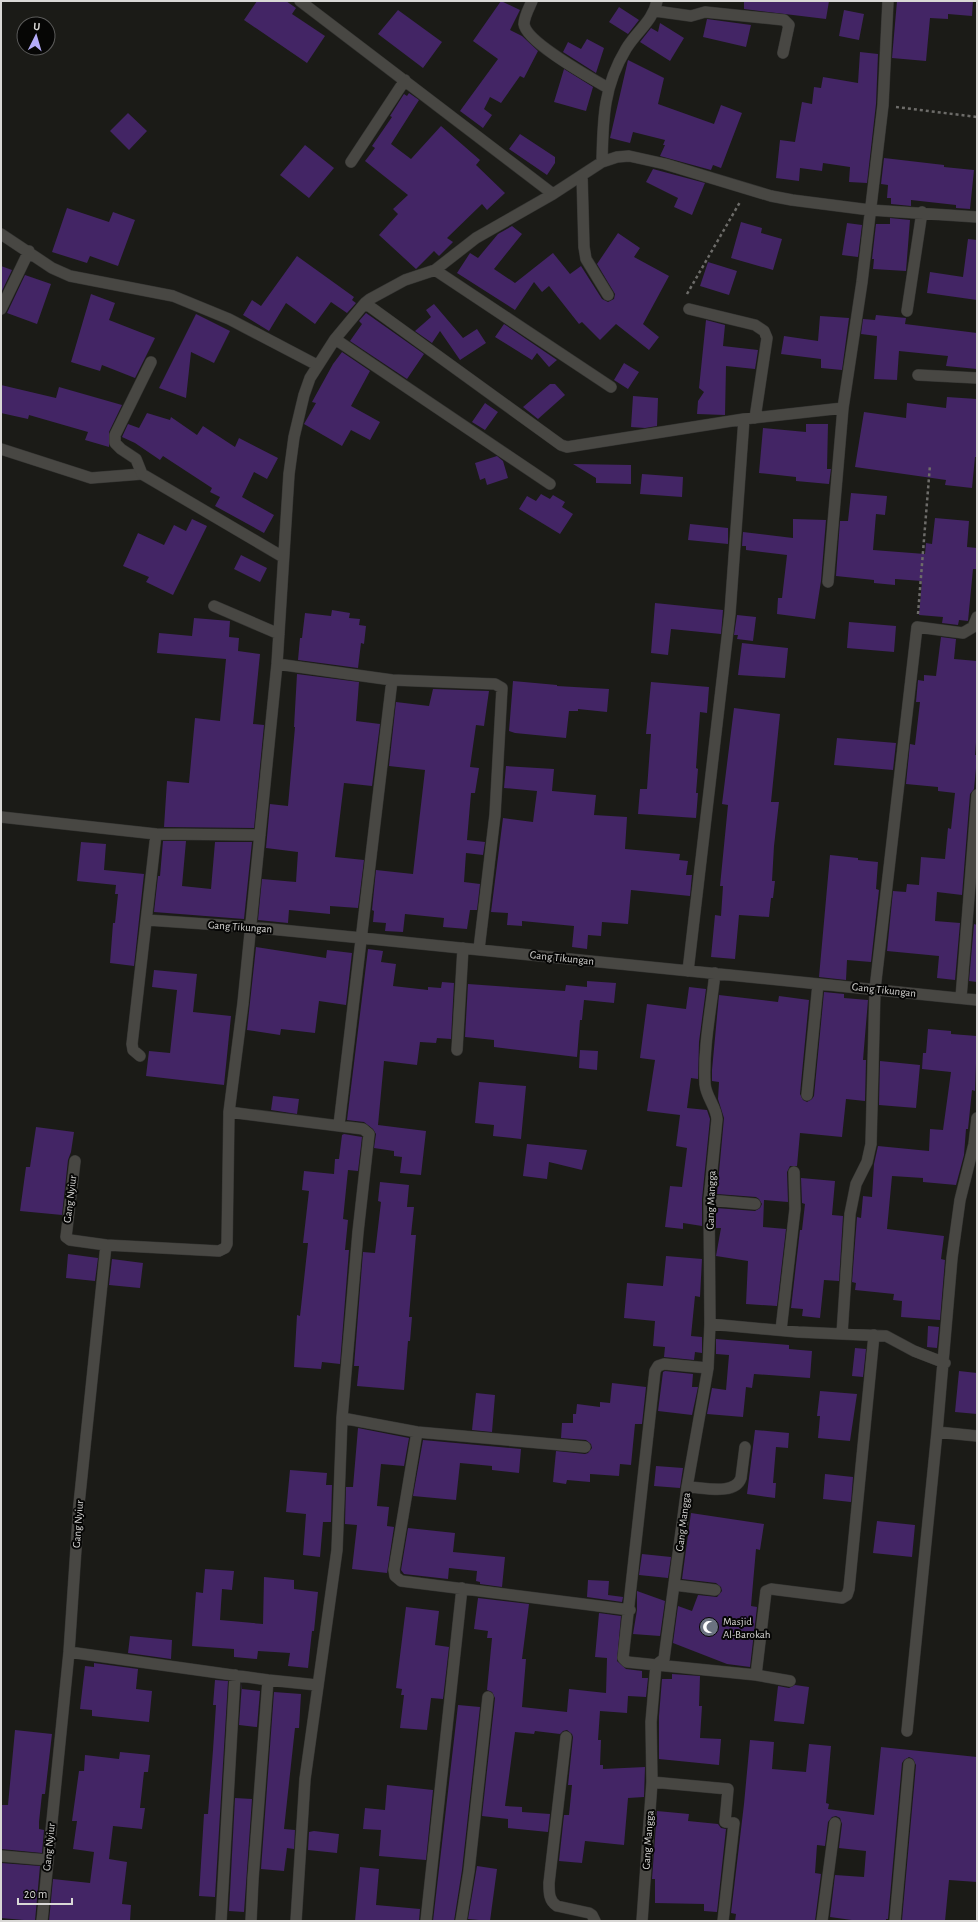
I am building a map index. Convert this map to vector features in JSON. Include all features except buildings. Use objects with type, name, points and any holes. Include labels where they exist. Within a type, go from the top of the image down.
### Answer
[{"type":"street","points":[[300,1],[553,194]]},
{"type":"street","points":[[532,1],[524,21],[524,26],[528,34],[550,52],[608,88]]},
{"type":"street","points":[[828,582],[843,408],[862,282],[883,106],[888,1]]},
{"type":"street","points":[[602,162],[603,114],[612,76],[626,48],[656,6],[691,16],[705,12],[784,20],[789,25],[782,53]]},
{"type":"street","points":[[351,162],[405,80]]},
{"type":"street","points":[[106,1245],[216,1251],[225,1248],[227,1244],[228,1112],[243,1003],[277,664],[283,557],[294,437],[304,395],[317,366],[335,339],[368,301],[405,280],[435,270],[476,238],[553,194],[602,162],[616,157],[629,156],[664,164],[747,189],[792,200],[870,210],[922,212],[977,217]]},
{"type":"street","points":[[582,175],[584,247],[586,259],[608,295]]},
{"type":"street","points":[[907,311],[922,212]]},
{"type":"street","points":[[1,234],[29,251],[52,268],[70,276],[173,296],[229,319],[317,366]]},
{"type":"street","points":[[1,309],[29,251]]},
{"type":"street","points":[[435,270],[611,387]]},
{"type":"street","points":[[368,301],[561,445],[574,447],[749,419],[843,408]]},
{"type":"street","points":[[688,971],[730,613],[749,419],[768,338],[766,334],[756,325],[689,309]]},
{"type":"street","points":[[335,339],[550,484]]},
{"type":"street","points":[[142,474],[136,459],[115,443],[115,435],[150,362]]},
{"type":"street","points":[[918,375],[977,378]]},
{"type":"street","points":[[1,450],[91,478],[142,474],[283,557]]},
{"type":"street","points":[[214,606],[279,634]]},
{"type":"street","points":[[842,1334],[850,1214],[856,1184],[867,1162],[871,1144],[875,989],[916,627],[963,633],[973,627],[977,616]]},
{"type":"street","points":[[277,664],[392,680],[495,684],[503,690],[495,814],[479,949]]},
{"type":"street","points":[[339,1125],[392,680]]},
{"type":"street","points":[[961,998],[977,795]]},
{"type":"street","points":[[1,817],[156,834],[260,835]]},
{"type":"street","points":[[140,1056],[133,1050],[132,1044],[156,834]]},
{"type":"street","name":"Gang Tikungan","points":[[147,920],[250,927],[479,949],[977,1000]]},
{"type":"street","points":[[458,1050],[463,948]]},
{"type":"street","name":"Gang Mangga","points":[[642,1921],[652,1782],[651,1722],[656,1665],[664,1659],[687,1487],[708,1368],[710,1324],[709,1200],[717,1119],[716,1111],[706,1090],[705,1064],[715,973]]},
{"type":"street","points":[[807,1095],[818,984]]},
{"type":"street","points":[[228,1112],[363,1128],[369,1134],[370,1142],[358,1232],[342,1418],[337,1550],[305,1778],[296,1921]]},
{"type":"street","points":[[907,1731],[945,1363],[952,1258],[960,1200],[974,1144],[977,1118]]},
{"type":"street","name":"Gang Nyiur","points":[[42,1921],[69,1652],[79,1504],[106,1245],[70,1240],[66,1237],[75,1161]]},
{"type":"street","points":[[781,1330],[795,1209],[794,1172]]},
{"type":"street","points":[[709,1200],[755,1204]]},
{"type":"street","points":[[710,1324],[886,1336],[914,1351],[945,1363]]},
{"type":"street","points":[[756,1674],[766,1591],[771,1589],[842,1598],[847,1595],[849,1589],[874,1335]]},
{"type":"street","points":[[708,1368],[664,1364],[658,1366],[655,1371],[630,1610],[623,1658],[627,1662],[756,1674],[790,1681]]},
{"type":"street","points":[[342,1418],[417,1432],[585,1447]]},
{"type":"street","points":[[417,1432],[394,1570],[395,1576],[402,1581],[630,1610]]},
{"type":"street","points":[[937,1432],[977,1436]]},
{"type":"street","points":[[687,1487],[727,1489],[734,1487],[741,1478],[745,1447]]},
{"type":"street","points":[[674,1585],[715,1590]]},
{"type":"street","points":[[426,1921],[462,1588]]},
{"type":"street","points":[[69,1652],[268,1680],[317,1685]]},
{"type":"street","points":[[221,1921],[235,1675]]},
{"type":"street","points":[[251,1921],[253,1872],[268,1680]]},
{"type":"street","points":[[461,1921],[469,1871],[488,1697]]},
{"type":"street","points":[[566,1738],[549,1883],[549,1896],[554,1904],[589,1913],[595,1921]]},
{"type":"street","points":[[894,1921],[909,1764]]},
{"type":"street","points":[[652,1782],[728,1789],[725,1822],[734,1823],[723,1921]]},
{"type":"street","points":[[822,1921],[834,1823]]},
{"type":"street","points":[[1,1856],[47,1860]]},
{"type":"path","points":[[883,106],[977,117]]},
{"type":"path","points":[[689,309],[684,305],[684,299],[747,189]]},
{"type":"path","points":[[916,627],[930,465]]},
{"type":"place","name":"Masjid Al-Barokah","points":[[709,1627]]}]
